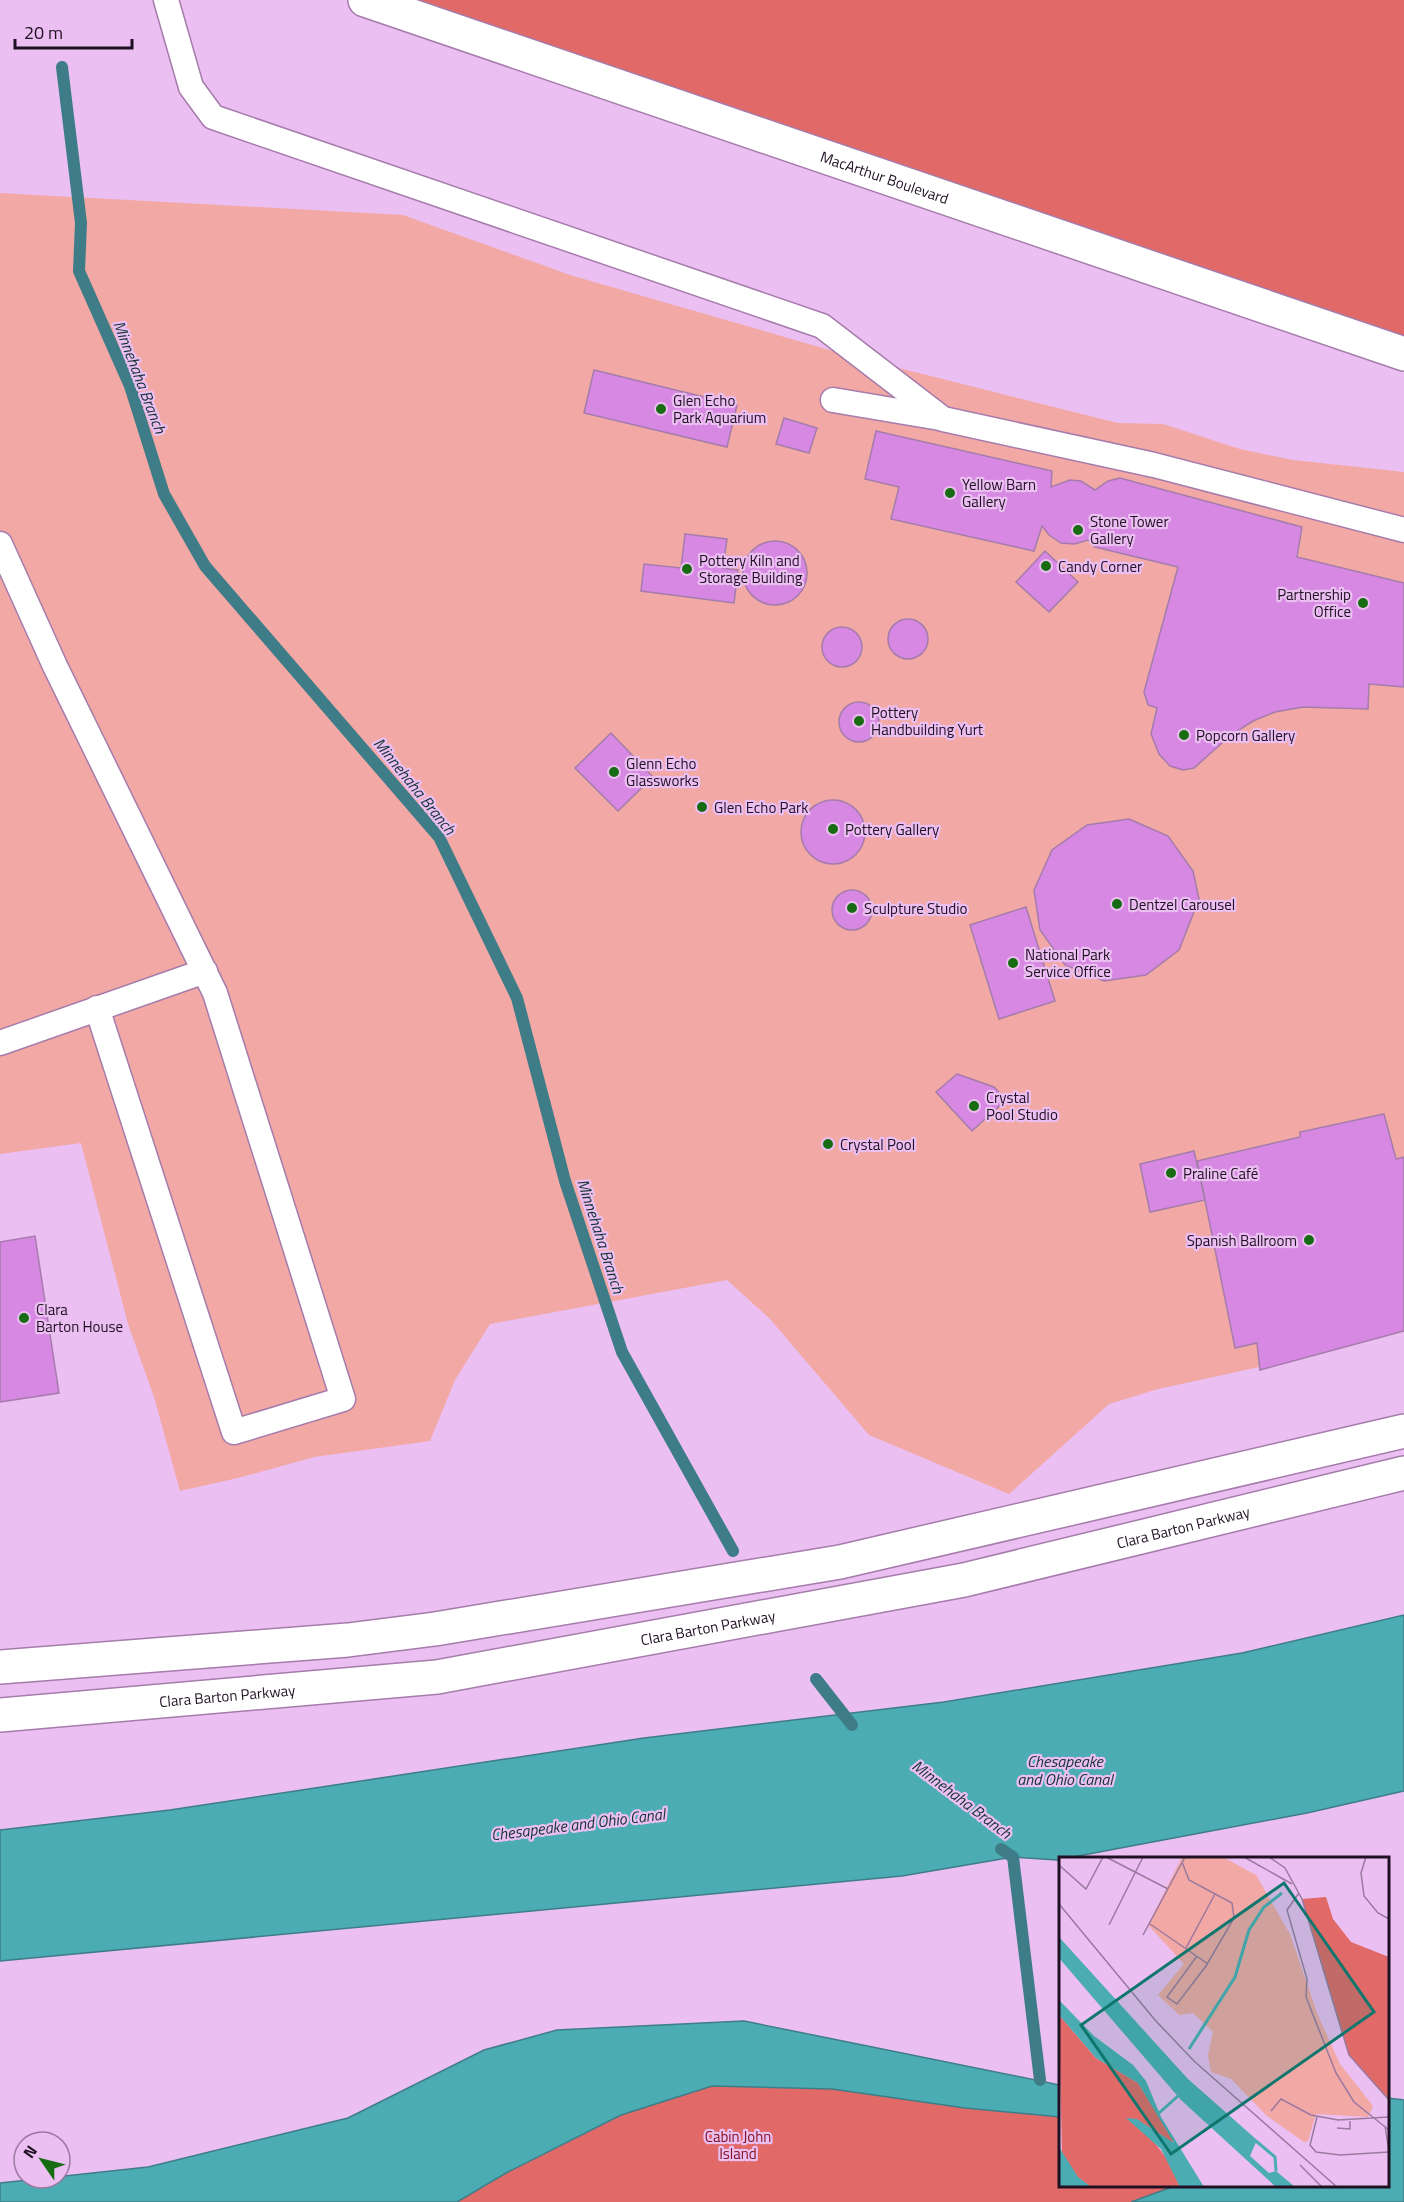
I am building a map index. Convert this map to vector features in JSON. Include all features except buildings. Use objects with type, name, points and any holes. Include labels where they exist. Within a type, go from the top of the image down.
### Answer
[{"type":"main road","name":"MacArthur Boulevard","points":[[365,0],[1404,354]]},
{"type":"main road","points":[[0,1667],[348,1640],[435,1629],[782,1572],[852,1560],[1404,1431]]},
{"type":"main road","name":"Clara Barton Parkway","points":[[0,1715],[436,1677],[964,1580],[1404,1473]]},
{"type":"lane","points":[[166,0],[190,87],[213,117],[822,326],[943,419]]},
{"type":"lane","points":[[833,400],[943,419],[1154,465],[1404,530]]},
{"type":"lane","points":[[0,544],[55,666],[215,993],[344,1399],[234,1432],[97,1008]]},
{"type":"lane","points":[[0,1043],[205,971]]},
{"type":"shaded area","name":"Glen Echo Park","points":[[0,193],[403,215],[570,275],[847,355],[1118,423],[1163,424],[1240,449],[1293,460],[1404,472],[1404,1330],[1292,1360],[1158,1389],[1109,1404],[1009,1494],[869,1435],[770,1319],[727,1280],[490,1324],[455,1380],[430,1441],[314,1457],[180,1491],[154,1397],[128,1324],[81,1143],[0,1154]]},
{"type":"green space","points":[[365,0],[1404,0],[1404,354]]},
{"type":"green space","name":"Cabin John Island","points":[[712,2086],[832,2089],[965,2108],[1059,2117],[1059,2187],[1172,2187],[1131,2202],[457,2202],[506,2173],[621,2115]]},
{"type":"water","name":"Chesapeake and Ohio Canal","points":[[1404,1615],[1404,1791],[1307,1813],[1073,1857],[1059,1857],[1057,1860],[1013,1857],[902,1876],[0,1961],[0,1830],[170,1810],[644,1738],[944,1702],[1242,1653]]},
{"type":"water","points":[[744,2021],[1059,2085],[1059,2117],[965,2108],[832,2089],[712,2086],[621,2115],[506,2173],[457,2202],[0,2202],[0,2183],[12,2182],[12,2190],[72,2190],[72,2175],[148,2167],[348,2118],[484,2050],[557,2030]]},
{"type":"water","points":[[1389,2098],[1404,2100],[1404,2202],[1131,2202],[1172,2187],[1389,2187]]},
{"type":"waterway","name":"Minnehaha Branch","points":[[62,67],[81,223],[79,271],[130,386],[164,494],[205,566],[439,837],[517,998],[565,1181],[622,1352],[733,1551]]},
{"type":"waterway","name":"Minnehaha Branch","points":[[816,1679],[852,1725]]},
{"type":"waterway","name":"Minnehaha Branch","points":[[1001,1849],[1013,1857],[1040,2080]]},
{"type":"place","name":"Glen Echo Park Aquarium","points":[[661,409]]},
{"type":"place","name":"Yellow Barn Gallery","points":[[950,493]]},
{"type":"place","name":"Stone Tower Gallery","points":[[1078,530]]},
{"type":"place","name":"Candy Corner","points":[[1046,566]]},
{"type":"place","name":"Pottery Kiln and Storage Building","points":[[687,569]]},
{"type":"place","name":"Partnership Office","points":[[1363,603]]},
{"type":"place","name":"Pottery Handbuilding Yurt","points":[[859,721]]},
{"type":"place","name":"Popcorn Gallery","points":[[1184,735]]},
{"type":"place","name":"Glenn Echo Glassworks","points":[[614,772]]},
{"type":"place","name":"Glen Echo Park","points":[[702,807]]},
{"type":"place","name":"Pottery Gallery","points":[[833,829]]},
{"type":"place","name":"Dentzel Carousel","points":[[1117,904]]},
{"type":"place","name":"Sculpture Studio","points":[[852,908]]},
{"type":"place","name":"National Park Service Office","points":[[1013,963]]},
{"type":"place","name":"Crystal Pool Studio","points":[[974,1106]]},
{"type":"place","name":"Crystal Pool","points":[[828,1144]]},
{"type":"place","name":"Praline Café","points":[[1171,1173]]},
{"type":"place","name":"Spanish Ballroom","points":[[1309,1240]]},
{"type":"place","name":"Clara Barton House","points":[[24,1318]]}]
